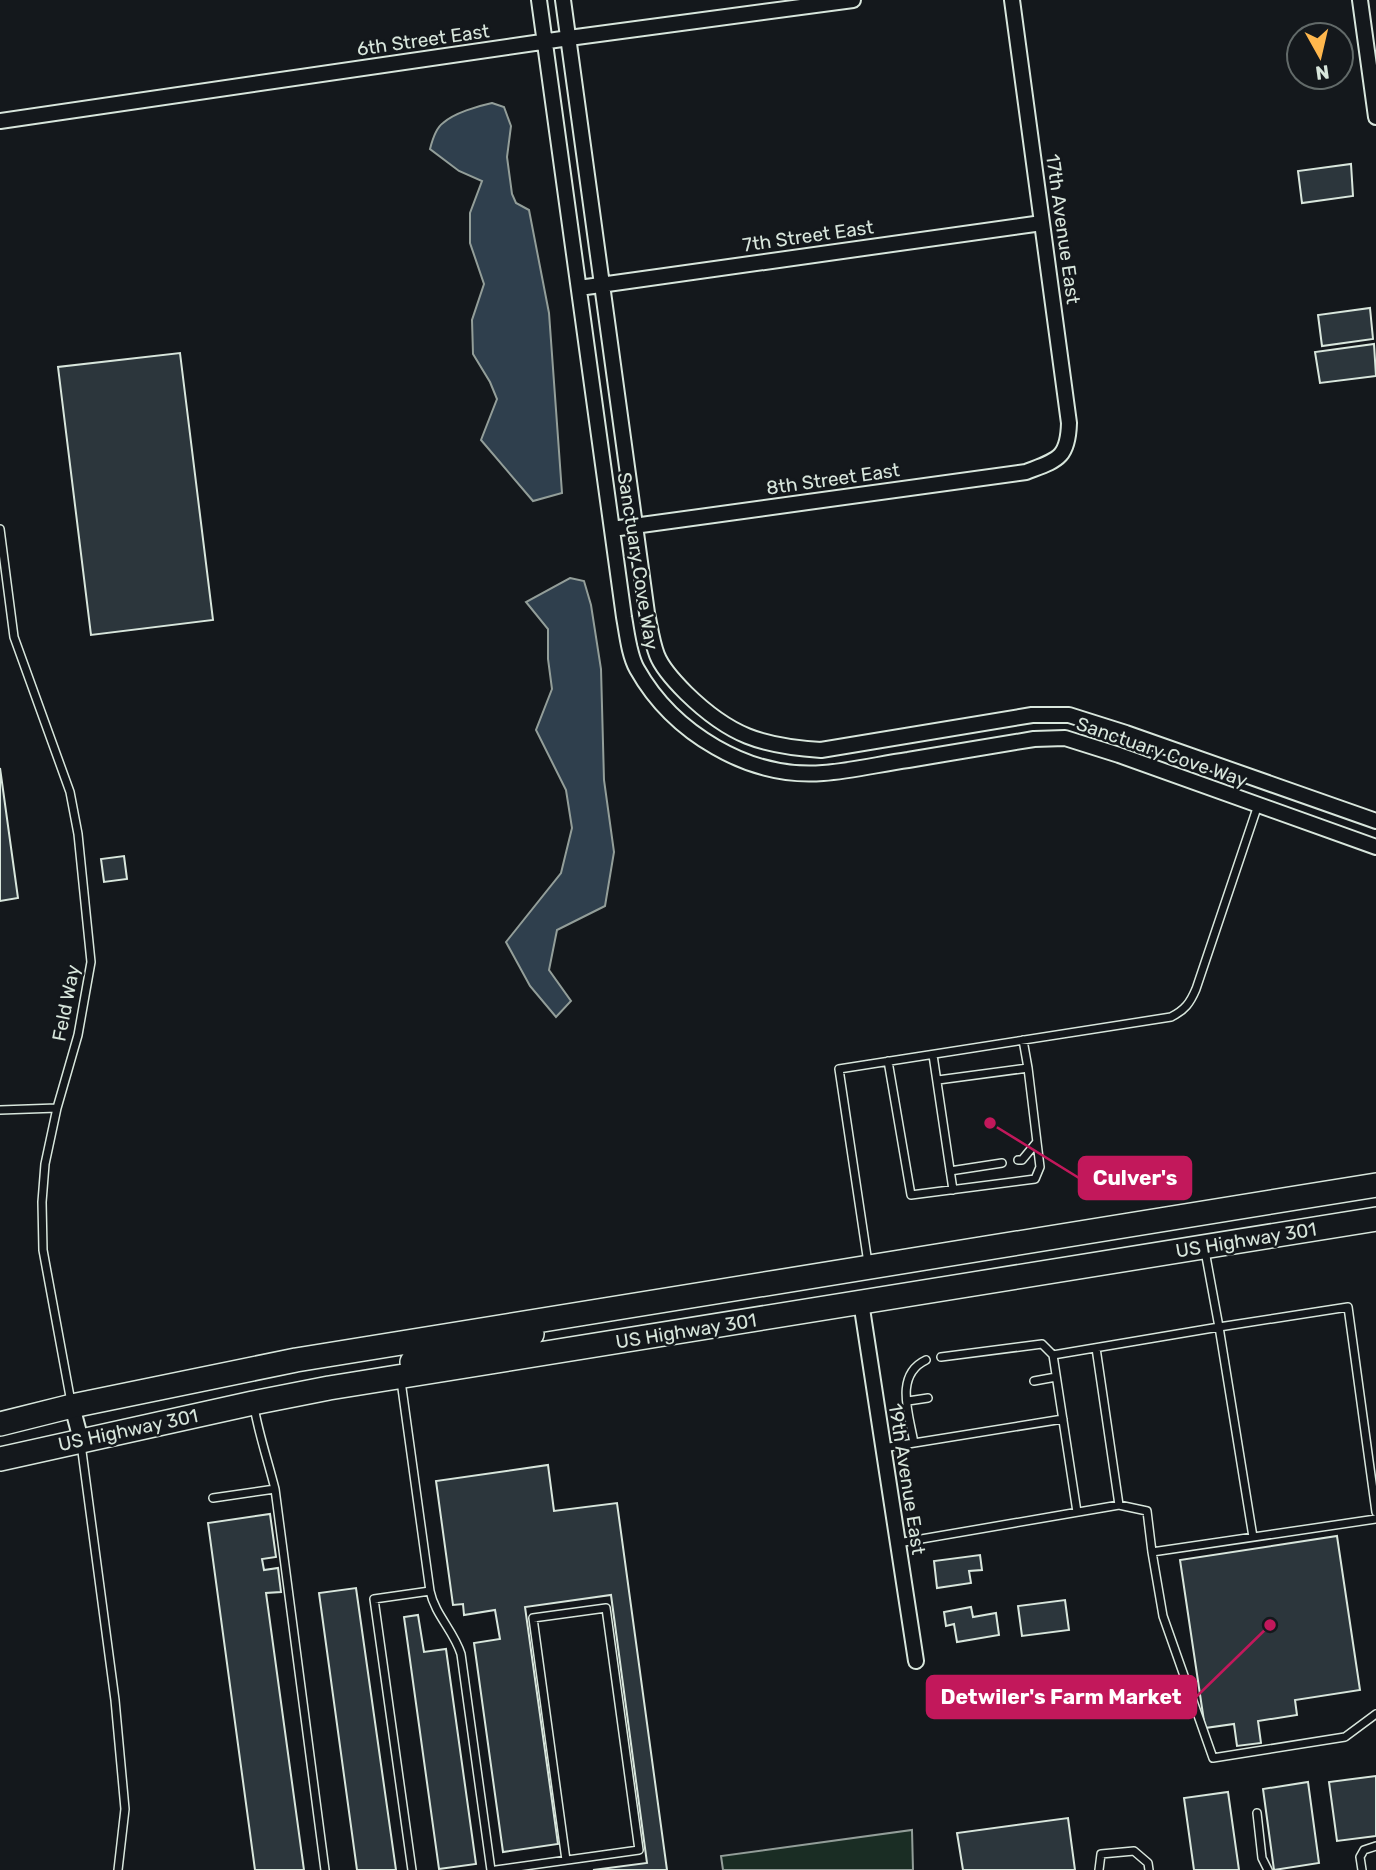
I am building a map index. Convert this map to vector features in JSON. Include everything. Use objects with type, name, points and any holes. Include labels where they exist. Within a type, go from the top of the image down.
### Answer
[{"type":"main road","points":[[400,1377],[411,1362],[425,1357],[503,1343],[594,1312],[1376,1185]]},
{"type":"main road","name":"US Highway 301","points":[[0,1459],[253,1403],[400,1377],[1376,1219]]},
{"type":"main road","points":[[861,1302],[874,1288],[984,1249]]},
{"type":"main road","points":[[702,1329],[722,1313],[824,1295],[849,1285],[869,1268]]},
{"type":"main road","name":"US Highway 301","points":[[0,1424],[72,1406],[296,1360],[594,1312]]},
{"type":"street","name":"Sanctuary Cove Way","points":[[540,0],[624,618],[636,667],[660,702],[715,748],[751,764],[782,771],[822,774],[1034,739],[1065,738],[1376,846]]},
{"type":"street","name":"Sanctuary Cove Way","points":[[563,0],[647,613],[658,657],[678,686],[727,727],[759,741],[821,750],[1032,715],[1069,715],[1376,821]]},
{"type":"street","name":"6th Street East","points":[[0,121],[545,41],[853,0]]},
{"type":"street","name":"17th Avenue East","points":[[1012,0],[1069,423],[1069,443],[1056,460]]},
{"type":"street","points":[[1360,0],[1376,117]]},
{"type":"street","name":"7th Street East","points":[[579,288],[1042,223]]},
{"type":"street","name":"8th Street East","points":[[612,529],[1026,472],[1056,460]]},
{"type":"street","name":"19th Avenue East","points":[[861,1302],[916,1661]]},
{"type":"street","points":[[72,1406],[81,1440]]},
{"type":"lane","name":"Feld Way","points":[[0,529],[14,637],[70,792],[78,834],[91,962],[78,1035],[57,1108],[44,1177],[43,1250],[72,1406]]},
{"type":"lane","points":[[869,1268],[839,1069],[1171,1017],[1190,1003],[1259,805]]},
{"type":"lane","points":[[888,1061],[911,1195],[1035,1179],[1040,1167],[1023,1040]]},
{"type":"lane","points":[[933,1055],[953,1190]]},
{"type":"lane","points":[[938,1080],[1028,1068]]},
{"type":"lane","points":[[0,1110],[57,1108]]},
{"type":"lane","points":[[1018,1160],[1022,1160],[1036,1143]]},
{"type":"lane","points":[[950,1171],[1002,1163]]},
{"type":"lane","points":[[1205,1247],[1253,1537]]},
{"type":"lane","points":[[1053,1355],[1348,1307],[1376,1512]]},
{"type":"lane","points":[[941,1357],[1042,1344],[1053,1355],[1077,1512]]},
{"type":"lane","points":[[1096,1348],[1119,1505]]},
{"type":"lane","points":[[914,1443],[908,1401],[908,1376],[914,1366],[926,1360]]},
{"type":"lane","points":[[400,1377],[430,1591],[436,1611],[454,1635],[461,1654],[494,1870],[639,1850],[606,1608],[533,1618],[566,1860]]},
{"type":"lane","points":[[1034,1381],[1056,1377]]},
{"type":"lane","points":[[908,1401],[928,1398]]},
{"type":"lane","points":[[253,1403],[261,1443],[275,1489],[325,1870]]},
{"type":"lane","points":[[883,1448],[1063,1419]]},
{"type":"lane","points":[[81,1440],[115,1700],[125,1809],[118,1870]]},
{"type":"lane","points":[[213,1498],[275,1489]]},
{"type":"lane","points":[[897,1543],[1119,1505],[1147,1511],[1163,1616],[1213,1758],[1346,1737],[1376,1714]]},
{"type":"lane","points":[[1152,1552],[1376,1519]]},
{"type":"lane","points":[[412,1870],[374,1599],[430,1591]]},
{"type":"lane","points":[[1257,1813],[1262,1858],[1268,1870]]},
{"type":"lane","points":[[1362,1870],[1360,1857],[1364,1850],[1376,1846]]},
{"type":"lane","points":[[1099,1870],[1101,1854],[1134,1851],[1148,1863],[1149,1870]]},
{"type":"green space","points":[[912,1830],[913,1870],[723,1870],[721,1856]]},
{"type":"water","points":[[492,103],[504,107],[511,126],[507,157],[512,194],[516,203],[529,210],[549,313],[562,493],[533,501],[481,440],[497,399],[473,354],[472,320],[484,284],[470,243],[470,213],[482,181],[459,171],[430,149],[436,131],[448,119],[466,110]]},
{"type":"water","points":[[570,578],[584,581],[591,605],[601,669],[604,780],[614,852],[605,906],[557,930],[549,970],[571,1001],[556,1017],[530,986],[506,942],[561,873],[572,828],[566,790],[536,730],[552,689],[548,629],[526,602]]},
{"type":"building","points":[[1351,164],[1353,196],[1302,203],[1298,171]]},
{"type":"building","points":[[1370,308],[1373,339],[1322,346],[1318,315]]},
{"type":"building","points":[[1374,344],[1376,376],[1320,383],[1315,352]]},
{"type":"building","points":[[180,353],[213,620],[91,635],[58,367]]},
{"type":"building","points":[[0,768],[18,898],[0,901]]},
{"type":"building","points":[[124,856],[127,879],[104,882],[101,859]]},
{"type":"building","points":[[548,1465],[554,1511],[617,1503],[667,1870],[593,1870],[647,1863],[611,1595],[525,1607],[558,1844],[503,1852],[474,1643],[500,1639],[495,1610],[464,1615],[463,1604],[453,1605],[436,1481]]},
{"type":"building","points":[[270,1514],[276,1557],[262,1559],[264,1570],[278,1568],[281,1592],[266,1593],[304,1870],[255,1870],[208,1523]]},
{"type":"building","points":[[1337,1536],[1360,1690],[1295,1700],[1297,1715],[1258,1721],[1261,1743],[1237,1746],[1234,1724],[1205,1728],[1180,1560]]},
{"type":"building","points":[[980,1555],[982,1570],[969,1571],[971,1583],[937,1588],[934,1561]]},
{"type":"building","points":[[356,1588],[396,1870],[357,1870],[319,1593]]},
{"type":"building","points":[[1065,1600],[1069,1630],[1022,1636],[1018,1606]]},
{"type":"building","points":[[971,1607],[973,1617],[996,1613],[999,1635],[957,1642],[954,1624],[946,1626],[944,1612]]},
{"type":"building","points":[[418,1615],[424,1652],[446,1649],[476,1864],[439,1869],[404,1617]]},
{"type":"building","points":[[1376,1776],[1376,1836],[1337,1841],[1329,1782]]},
{"type":"building","points":[[1308,1782],[1319,1863],[1274,1870],[1263,1789]]},
{"type":"building","points":[[1228,1792],[1239,1870],[1194,1870],[1184,1798]]},
{"type":"building","points":[[1068,1818],[1075,1870],[963,1870],[957,1833]]},
{"type":"place","name":"Culver's","points":[[990,1123]]},
{"type":"place","name":"Detwiler's Farm Market","points":[[1270,1625]]}]
